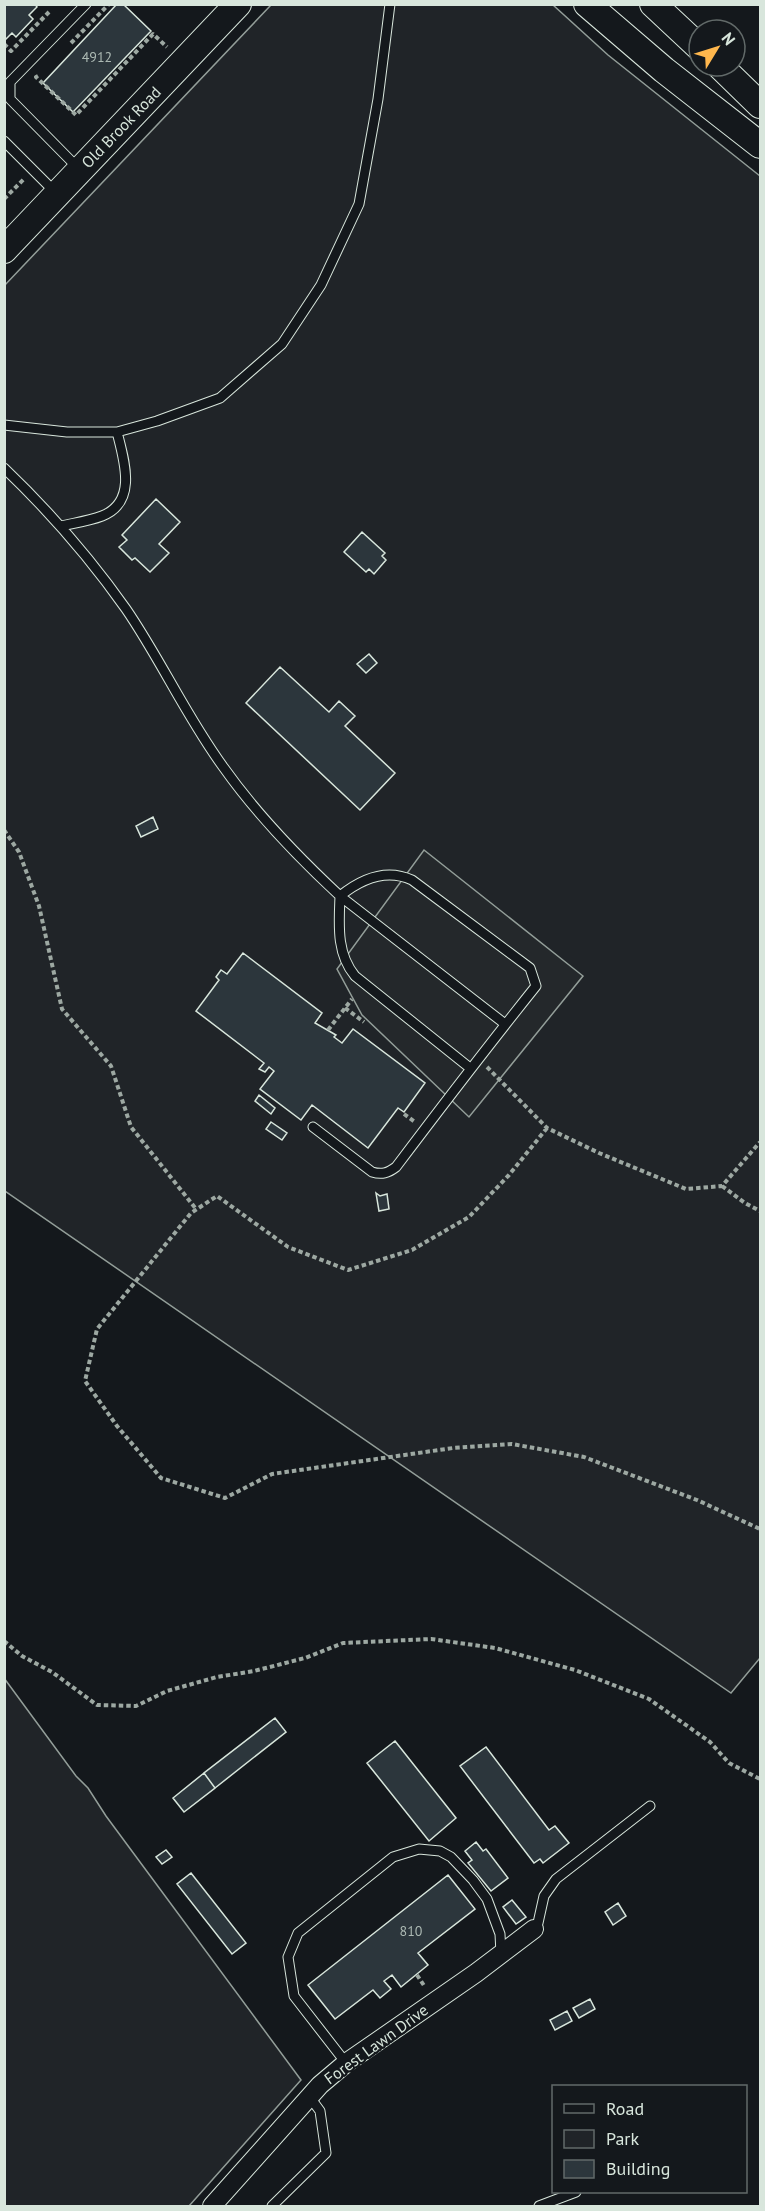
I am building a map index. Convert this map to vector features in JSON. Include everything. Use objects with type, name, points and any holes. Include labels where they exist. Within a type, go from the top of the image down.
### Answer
[{"type":"street","name":"Old Brook Road","points":[[4,250],[238,4]]},
{"type":"street","points":[[587,4],[664,70],[760,143]]},
{"type":"street","points":[[653,4],[687,36]]},
{"type":"street","points":[[732,78],[760,105]]},
{"type":"street","name":"Forest Lawn Drive","points":[[212,2206],[309,2096],[346,2063],[534,1929]]},
{"type":"lane","points":[[80,170],[10,99],[10,82],[86,4]]},
{"type":"lane","points":[[4,424],[67,432],[117,432],[157,422],[220,398],[282,344],[321,285],[359,204],[378,99],[390,4]]},
{"type":"lane","points":[[4,141],[57,194]]},
{"type":"lane","points":[[61,526],[103,516],[120,503],[126,484],[126,472],[117,432]]},
{"type":"lane","points":[[4,468],[61,526],[126,609],[152,648],[212,751],[239,789],[297,856],[340,896],[505,1024]]},
{"type":"lane","points":[[313,1127],[372,1172],[380,1174],[396,1167],[470,1068],[536,986],[530,968],[412,880],[401,875],[376,877],[357,883],[340,896]]},
{"type":"lane","points":[[340,896],[340,942],[348,968],[470,1068]]},
{"type":"lane","points":[[534,1929],[538,1923],[544,1896],[556,1879],[650,1806]]},
{"type":"lane","points":[[346,2063],[294,1996],[288,1957],[298,1933],[393,1857],[419,1849],[440,1851],[459,1864],[491,1907],[500,1934],[501,1954]]},
{"type":"lane","points":[[272,2206],[326,2153],[320,2111],[309,2096]]},
{"type":"lane","points":[[539,2206],[573,2193]]},
{"type":"path","points":[[69,45],[109,4]]},
{"type":"path","points":[[4,44],[11,51],[49,12]]},
{"type":"path","points":[[45,69],[36,77],[76,115],[153,34],[167,47]]},
{"type":"path","points":[[4,199],[30,172]]},
{"type":"path","points":[[4,830],[19,852],[39,906],[62,1009],[111,1066],[131,1127],[196,1209]]},
{"type":"path","points":[[328,1030],[352,999]]},
{"type":"path","points":[[345,1008],[364,1022]]},
{"type":"path","points":[[478,1058],[547,1128],[599,1153],[686,1189],[722,1186],[745,1203],[760,1210]]},
{"type":"path","points":[[404,1114],[416,1123]]},
{"type":"path","points":[[547,1128],[509,1175],[469,1216],[412,1250],[348,1269],[288,1247],[217,1196],[196,1209],[183,1222],[97,1329],[85,1381],[117,1426],[161,1478],[225,1498],[272,1474],[453,1448],[512,1444],[584,1457],[697,1500],[760,1529]]},
{"type":"path","points":[[722,1186],[760,1142]]},
{"type":"path","points":[[4,1641],[22,1656],[52,1672],[97,1706],[136,1706],[167,1691],[217,1677],[305,1658],[343,1643],[431,1639],[495,1648],[575,1670],[649,1699],[710,1742],[729,1763],[760,1779]]},
{"type":"path","points":[[417,1975],[430,1992]]},
{"type":"green space","points":[[271,5],[553,5],[608,55],[760,176],[760,1658],[731,1693],[5,1191],[4,286]]},
{"type":"green space","points":[[4,1678],[76,1776],[88,1788],[106,1816],[301,2080],[189,2206],[5,2206]]},
{"type":"shaded area","points":[[424,850],[583,976],[469,1117],[362,1015],[337,969]]},
{"type":"building","points":[[4,4],[35,4],[37,7],[29,15],[33,19],[16,37],[12,33],[4,41]]},
{"type":"building","points":[[117,4],[123,4],[151,31],[73,112],[43,83]]},
{"type":"building","points":[[156,499],[180,522],[159,544],[169,553],[150,572],[135,558],[132,560],[119,547],[127,540],[122,535]]},
{"type":"building","points":[[362,532],[385,553],[382,556],[386,560],[374,574],[369,569],[366,572],[344,552]]},
{"type":"building","points":[[369,654],[377,663],[366,673],[357,664]]},
{"type":"building","points":[[280,667],[329,712],[339,701],[355,716],[345,726],[395,773],[360,810],[246,703]]},
{"type":"building","points":[[153,817],[158,829],[141,837],[136,826]]},
{"type":"building","points":[[243,953],[322,1013],[315,1023],[336,1035],[334,1037],[342,1043],[353,1029],[425,1083],[404,1112],[398,1108],[368,1148],[312,1105],[301,1120],[260,1089],[274,1071],[269,1067],[265,1072],[259,1069],[264,1063],[196,1011],[219,980],[216,977],[221,970],[227,974]]},
{"type":"building","points":[[259,1095],[275,1108],[271,1114],[255,1101]]},
{"type":"building","points":[[271,1122],[287,1133],[282,1140],[266,1129]]},
{"type":"building","points":[[376,1193],[380,1196],[387,1194],[389,1209],[379,1211]]},
{"type":"building","points":[[275,1718],[286,1732],[215,1788],[204,1773]]},
{"type":"building","points":[[395,1741],[456,1818],[429,1841],[367,1763]]},
{"type":"building","points":[[486,1747],[549,1830],[555,1826],[569,1843],[543,1863],[540,1859],[534,1863],[460,1766]]},
{"type":"building","points":[[204,1773],[215,1788],[184,1812],[173,1798]]},
{"type":"building","points":[[476,1842],[483,1851],[486,1849],[508,1878],[491,1891],[468,1863],[472,1860],[465,1851]]},
{"type":"building","points":[[166,1850],[172,1857],[162,1864],[156,1857]]},
{"type":"building","points":[[191,1873],[246,1943],[232,1954],[177,1884]]},
{"type":"building","points":[[448,1875],[475,1909],[418,1953],[428,1965],[401,1987],[392,1975],[384,1981],[391,1989],[380,1998],[373,1990],[335,2019],[308,1985]]},
{"type":"building","points":[[512,1900],[526,1917],[516,1924],[503,1907]]},
{"type":"building","points":[[618,1903],[626,1916],[613,1925],[605,1912]]},
{"type":"building","points":[[590,1999],[595,2009],[579,2018],[573,2008]]},
{"type":"building","points":[[567,2011],[572,2021],[555,2030],[550,2020]]}]
